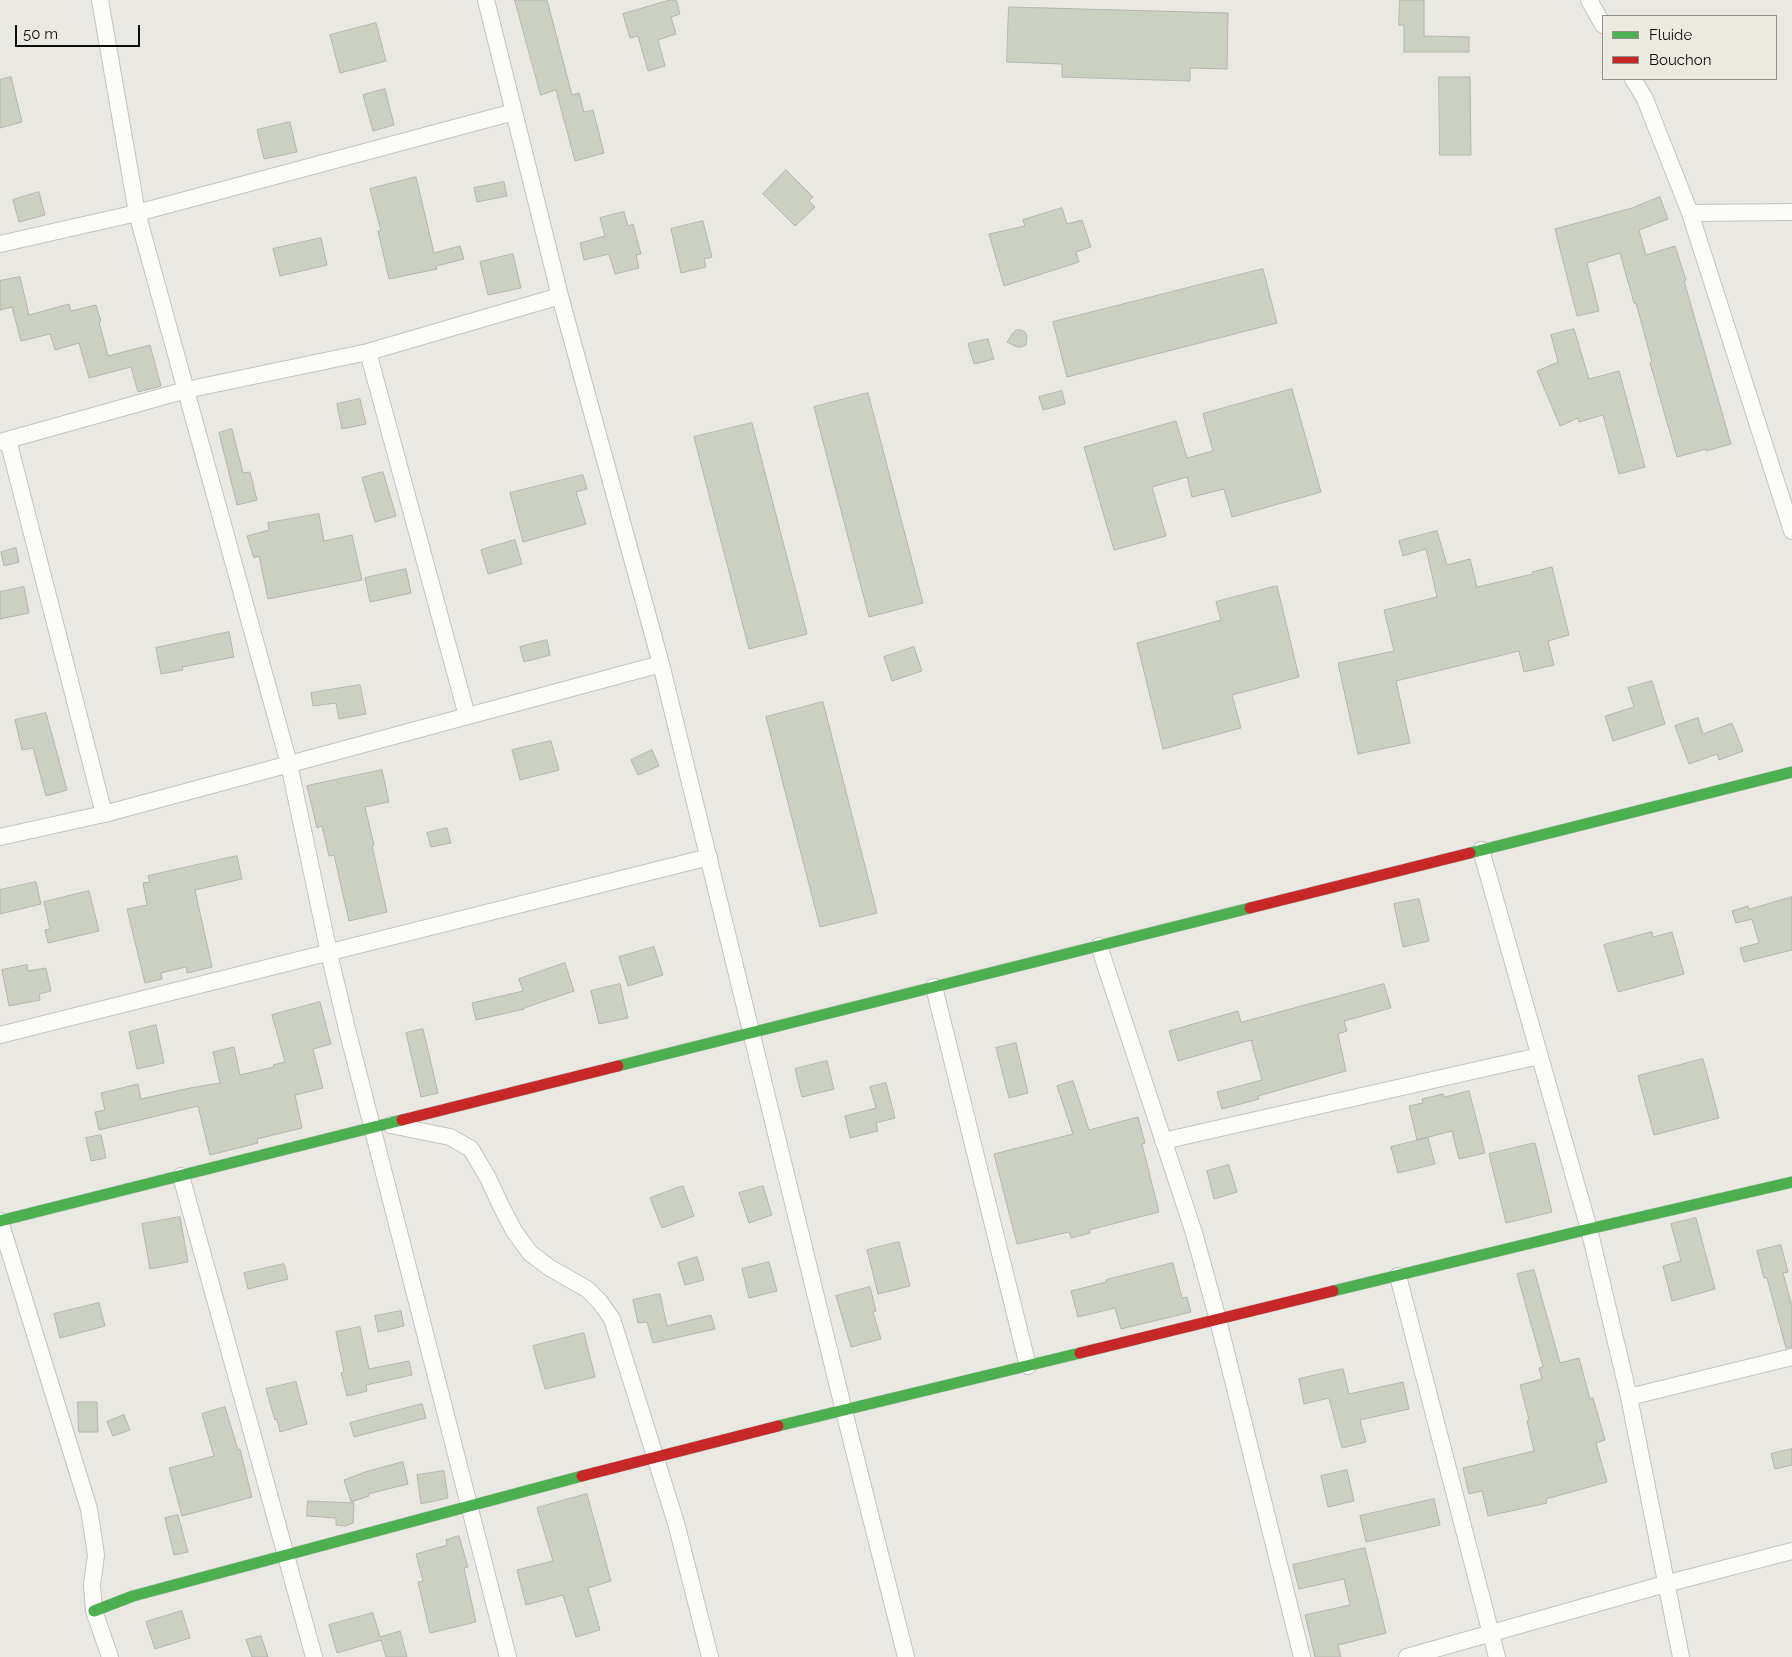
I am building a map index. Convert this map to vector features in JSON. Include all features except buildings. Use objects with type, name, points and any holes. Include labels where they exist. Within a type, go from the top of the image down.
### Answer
[{"type":"street","points":[[100,0],[137,213],[289,764],[329,954],[381,1126],[469,1506],[508,1657]]},
{"type":"street","points":[[486,0],[560,296],[661,664],[906,1657]]},
{"type":"street","points":[[1589,0],[1602,23]]},
{"type":"street","points":[[1635,80],[1645,99],[1690,213],[1786,491],[1792,531]]},
{"type":"street","points":[[0,244],[137,213],[514,112]]},
{"type":"street","points":[[1690,213],[1792,212]]},
{"type":"street","points":[[104,814],[4,441],[186,390],[368,352],[560,296]]},
{"type":"street","points":[[368,352],[467,716]]},
{"type":"street","points":[[0,837],[104,814],[661,664]]},
{"type":"street","points":[[110,1657],[94,1611],[92,1585],[96,1555],[89,1509],[0,1221],[1792,772]]},
{"type":"street","points":[[1481,850],[1589,1229],[1629,1397],[1681,1657]]},
{"type":"street","points":[[0,1035],[329,954],[709,857]]},
{"type":"street","points":[[1099,946],[1194,1233],[1218,1320],[1302,1657]]},
{"type":"street","points":[[934,987],[1028,1366]]},
{"type":"street","points":[[1163,1141],[1540,1056]]},
{"type":"street","points":[[381,1126],[450,1136],[471,1149],[488,1178],[514,1231],[530,1253],[550,1268],[587,1289],[612,1318],[676,1524],[710,1657]]},
{"type":"street","points":[[181,1176],[314,1657]]},
{"type":"street","points":[[94,1611],[133,1596],[655,1456],[1589,1229],[1792,1182]]},
{"type":"street","points":[[1398,1276],[1497,1657]]},
{"type":"street","points":[[1629,1397],[1792,1357]]},
{"type":"street","points":[[1407,1657],[1665,1584],[1792,1551]]},
{"type":"traffic: fast","points":[[1470,853],[1792,772]]},
{"type":"traffic: fast","points":[[618,1066],[1250,908]]},
{"type":"traffic: fast","points":[[0,1221],[402,1120]]},
{"type":"traffic: fast","points":[[1333,1291],[1792,1182]]},
{"type":"traffic: fast","points":[[778,1426],[1080,1353]]},
{"type":"traffic: fast","points":[[94,1611],[133,1596],[582,1476]]},
{"type":"traffic: jam","points":[[1250,908],[1470,853]]},
{"type":"traffic: jam","points":[[402,1120],[618,1066]]},
{"type":"traffic: jam","points":[[1080,1353],[1333,1291]]},
{"type":"traffic: jam","points":[[582,1476],[778,1426]]}]
